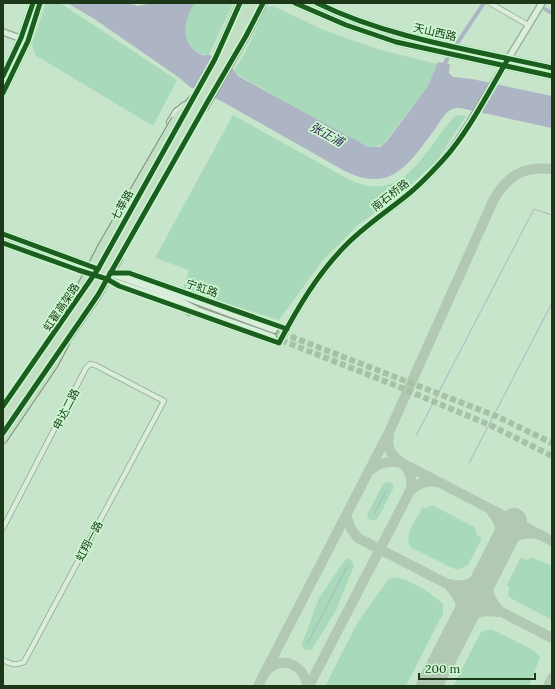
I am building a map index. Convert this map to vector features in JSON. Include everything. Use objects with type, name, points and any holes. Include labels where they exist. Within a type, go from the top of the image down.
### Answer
[{"type":"highway","name":"虹翟高架路","points":[[3,411],[106,259],[127,224],[249,3]]},
{"type":"highway","name":"虹翟高架路","points":[[3,424],[112,262],[235,44],[256,3]]},
{"type":"highway","points":[[58,330],[106,240],[176,119],[195,96]]},
{"type":"highway","points":[[3,438],[54,364],[65,343]]},
{"type":"main road","points":[[3,76],[20,38],[33,3]]},
{"type":"main road","points":[[3,93],[28,41],[40,3]]},
{"type":"main road","name":"七莘路","points":[[3,406],[96,272],[215,59],[240,3]]},
{"type":"main road","name":"七莘路","points":[[3,433],[98,295],[228,65],[246,36],[263,3]]},
{"type":"main road","name":"天山西路","points":[[295,3],[376,36],[456,56],[552,76]]},
{"type":"main road","name":"天山西路","points":[[317,3],[378,28],[461,49],[552,68]]},
{"type":"main road","points":[[90,266],[176,112],[195,96]]},
{"type":"main road","name":"宁虹路","points":[[3,234],[90,266],[96,272]]},
{"type":"main road","name":"宁虹路","points":[[3,243],[109,276],[180,295],[274,333],[197,310],[166,297],[145,292],[109,276]]},
{"type":"main road","points":[[166,297],[189,312]]},
{"type":"street","points":[[490,3],[528,25]]},
{"type":"street","name":"南石桥路","points":[[279,343],[286,328],[314,283],[335,256],[358,234],[407,196],[444,159],[461,136],[542,3]]},
{"type":"street","points":[[3,32],[28,41]]},
{"type":"street","name":"宁虹路","points":[[109,276],[129,273],[286,328]]},
{"type":"street","name":"宁虹路","points":[[109,276],[119,286],[279,343]]},
{"type":"street","name":"申达二路","points":[[3,528],[86,368],[90,364],[95,365],[164,401]]},
{"type":"street","name":"虹翔一路","points":[[3,660],[13,665],[18,665],[24,662],[164,401]]},
{"type":"green space","points":[[46,3],[60,3],[177,80],[153,126],[35,55],[32,44]]},
{"type":"green space","points":[[195,3],[233,3],[209,55],[198,52],[187,40],[185,28],[186,20]]},
{"type":"green space","points":[[273,6],[324,30],[377,49],[437,64],[428,86],[383,144],[372,148],[364,146],[235,73],[234,70],[247,49],[264,11],[267,7]]},
{"type":"green space","points":[[233,115],[350,180],[369,186],[386,185],[400,180],[412,170],[456,115],[466,116],[436,162],[405,190],[357,226],[323,260],[279,320],[183,289],[189,270],[155,258]]},
{"type":"green space","points":[[390,482],[393,485],[393,489],[378,518],[374,521],[369,519],[367,515],[383,484]]},
{"type":"green space","points":[[429,506],[434,506],[474,527],[476,529],[476,534],[482,538],[468,565],[455,569],[412,548],[409,544],[409,533],[414,522],[423,507],[427,509]]},
{"type":"green space","points":[[521,557],[527,560],[531,557],[552,566],[552,620],[512,599],[508,595],[509,587],[507,585]]},
{"type":"green space","points":[[349,558],[354,566],[335,612],[312,649],[303,649],[302,644],[319,598],[345,560]]},
{"type":"green space","points":[[394,577],[400,578],[420,587],[433,595],[443,604],[443,613],[406,686],[325,686],[359,620],[388,580]]},
{"type":"green space","points":[[491,629],[535,651],[540,657],[529,686],[453,686],[481,632]]},
{"type":"water","name":"张正浦","points":[[67,3],[127,3],[138,6],[152,3],[195,3],[186,23],[186,37],[193,49],[201,55],[209,55],[217,58],[231,68],[238,76],[368,147],[380,147],[386,142],[428,86],[438,62],[450,64],[449,73],[453,77],[472,79],[552,96],[552,128],[454,108],[446,114],[416,154],[397,172],[386,177],[374,179],[360,177],[343,170],[223,102],[190,87],[181,79],[93,18]]},
{"type":"waterway","points":[[454,48],[484,3]]},
{"type":"waterway","points":[[545,9],[552,13]]},
{"type":"waterway","points":[[443,67],[450,53]]},
{"type":"waterway","points":[[416,436],[534,209],[552,215]]},
{"type":"waterway","points":[[469,463],[552,303]]},
{"type":"waterway","points":[[374,514],[386,491]]},
{"type":"waterway","points":[[308,642],[348,565]]},
{"type":"taxiway","points":[[258,686],[390,430],[494,199],[505,184],[518,174],[533,169],[552,169]]},
{"type":"taxiway","points":[[389,436],[389,448],[395,458],[402,463],[552,541]]},
{"type":"taxiway","points":[[309,686],[411,489],[412,481],[410,474],[402,463],[386,462],[372,469]]},
{"type":"taxiway","points":[[409,492],[415,486],[422,483],[430,481],[438,482]]},
{"type":"taxiway","points":[[491,511],[501,529],[501,544],[499,549]]},
{"type":"taxiway","points":[[346,516],[351,529],[358,538],[552,638]]},
{"type":"taxiway","points":[[499,550],[516,536],[531,533],[537,534]]},
{"type":"taxiway","points":[[490,568],[488,574],[488,590],[492,600],[499,610]]},
{"type":"taxiway","points":[[450,584],[467,584],[477,580],[489,569]]},
{"type":"taxiway","points":[[451,588],[460,601],[462,611],[459,627]]},
{"type":"taxiway","points":[[458,630],[466,620],[474,614],[485,611],[498,612]]},
{"type":"taxiway","points":[[267,670],[280,663],[292,664],[302,673],[307,686]]},
{"type":"taxiway","points":[[548,686],[552,678]]},
{"type":"runway","points":[[429,686],[514,521]]},
{"type":"tunnel","points":[[274,330],[496,416],[552,443]]},
{"type":"tunnel","points":[[273,337],[392,384],[492,426],[552,456]]},
{"type":"cycle path","points":[[3,76],[21,38],[33,3]]},
{"type":"cycle path","points":[[3,93],[28,41],[40,3]]},
{"type":"cycle path","points":[[3,406],[98,269],[215,59],[240,3]]},
{"type":"cycle path","points":[[3,433],[98,295],[246,36],[263,3]]},
{"type":"cycle path","points":[[295,3],[346,25],[396,42],[552,76]]},
{"type":"cycle path","points":[[317,3],[374,26],[403,35],[552,68]]},
{"type":"cycle path","points":[[3,243],[107,279],[119,286],[279,343],[309,291],[337,255],[361,231],[416,188],[452,149],[478,111],[508,59]]},
{"type":"cycle path","points":[[3,234],[98,269]]},
{"type":"cycle path","points":[[110,273],[129,273],[287,329]]}]
